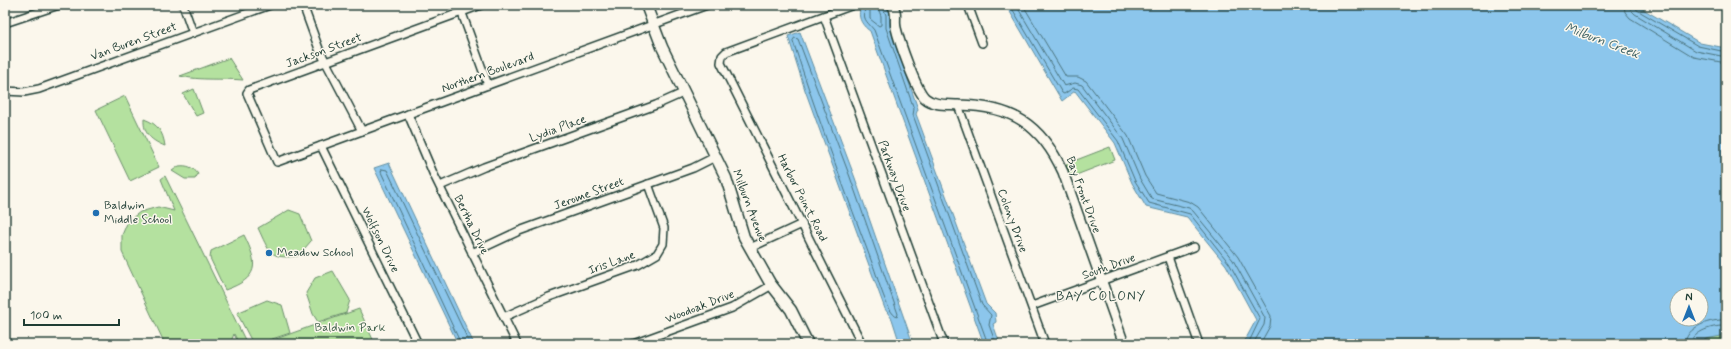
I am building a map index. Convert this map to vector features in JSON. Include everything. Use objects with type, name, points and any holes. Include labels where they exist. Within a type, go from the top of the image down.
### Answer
[{"type":"main road","name":"Milburn Avenue","points":[[646,5],[662,47],[683,93],[714,157],[726,178],[739,223],[758,265],[791,310],[808,344]]},
{"type":"street","points":[[5,23],[59,5]]},
{"type":"street","points":[[183,5],[193,33]]},
{"type":"street","name":"Van Buren Street","points":[[5,91],[24,92],[39,89],[270,5]]},
{"type":"street","points":[[303,5],[326,62],[362,131]]},
{"type":"street","name":"Jackson Street","points":[[277,162],[247,93],[254,87],[326,62],[460,9],[481,5]]},
{"type":"street","name":"Northern Boulevard","points":[[277,162],[707,5]]},
{"type":"street","points":[[824,16],[853,5]]},
{"type":"street","name":"Bay Front Drive","points":[[892,5],[896,13],[896,28],[918,90],[926,100],[936,104],[980,105],[1010,113],[1032,127],[1045,140],[1055,155],[1063,172],[1124,344]]},
{"type":"street","points":[[968,5],[982,43]]},
{"type":"street","points":[[460,9],[488,85]]},
{"type":"street","name":"Harbor Point Road","points":[[824,16],[726,52],[722,56],[721,63],[862,344]]},
{"type":"street","name":"Parkway Drive","points":[[824,16],[944,344]]},
{"type":"street","name":"Lydia Place","points":[[440,186],[484,167],[656,105],[683,93]]},
{"type":"street","name":"Colony Drive","points":[[958,105],[1045,344]]},
{"type":"street","name":"Bertha Drive","points":[[408,114],[418,140],[517,344]]},
{"type":"street","name":"Wolfson Drive","points":[[321,146],[418,344]]},
{"type":"street","name":"Jerome Street","points":[[472,253],[519,231],[693,168],[714,157]]},
{"type":"street","name":"Iris Lane","points":[[504,317],[549,297],[638,265],[657,254],[663,244],[664,228],[648,184]]},
{"type":"street","points":[[750,248],[802,224]]},
{"type":"street","name":"South Drive","points":[[1032,306],[1194,247]]},
{"type":"street","points":[[1168,257],[1199,344]]},
{"type":"street","name":"Woodoak Drive","points":[[633,344],[732,308],[772,285]]},
{"type":"green space","points":[[229,58],[243,80],[180,76]]},
{"type":"green space","points":[[194,89],[203,113],[196,116],[183,94]]},
{"type":"green space","points":[[125,96],[159,167],[130,181],[96,110]]},
{"type":"green space","points":[[144,119],[153,123],[159,129],[165,146],[156,142],[149,136],[145,129]]},
{"type":"green space","points":[[1110,147],[1115,160],[1071,177],[1066,164]]},
{"type":"green space","points":[[179,166],[187,166],[192,168],[198,174],[195,179],[185,179],[172,171]]},
{"type":"green space","points":[[165,176],[247,344],[239,344],[234,334],[230,344],[165,344],[163,340],[122,252],[122,235],[128,221],[140,212],[158,207],[174,211],[161,179]]},
{"type":"green space","points":[[289,210],[300,214],[311,241],[298,256],[281,257],[271,252],[258,228]]},
{"type":"green space","points":[[244,235],[249,245],[254,262],[253,269],[244,281],[225,290],[210,258],[211,251]]},
{"type":"green space","points":[[333,271],[350,300],[346,313],[318,322],[313,314],[306,293],[315,278]]},
{"type":"green space","points":[[267,300],[282,305],[290,333],[257,344],[251,340],[237,313]]},
{"type":"green space","name":"Baldwin Park","points":[[359,309],[375,344],[262,344]]},
{"type":"green space","points":[[1723,334],[1726,335],[1726,344],[1698,344],[1706,339]]},
{"type":"water","points":[[862,5],[885,5],[890,12],[890,27],[918,109],[916,114],[986,304],[995,313],[996,322],[993,324],[1000,344],[984,344],[870,31],[860,20],[859,12]]},
{"type":"water","name":"Milburn Creek","points":[[1006,5],[1636,5],[1700,43],[1726,48],[1726,335],[1706,339],[1698,344],[1243,344],[1256,320],[1226,265],[1187,217],[1146,207],[1132,183],[1115,143],[1075,91],[1062,101]]},
{"type":"water","points":[[800,32],[855,178],[913,344],[900,344],[892,319],[885,309],[805,90],[788,36]]},
{"type":"water","points":[[389,163],[474,344],[458,344],[374,168]]},
{"type":"place","name":"Baldwin Middle School","points":[[96,213]]},
{"type":"place","name":"Meadow School","points":[[269,253]]},
{"type":"district","name":"BAY COLONY","points":[[1101,296]]}]
